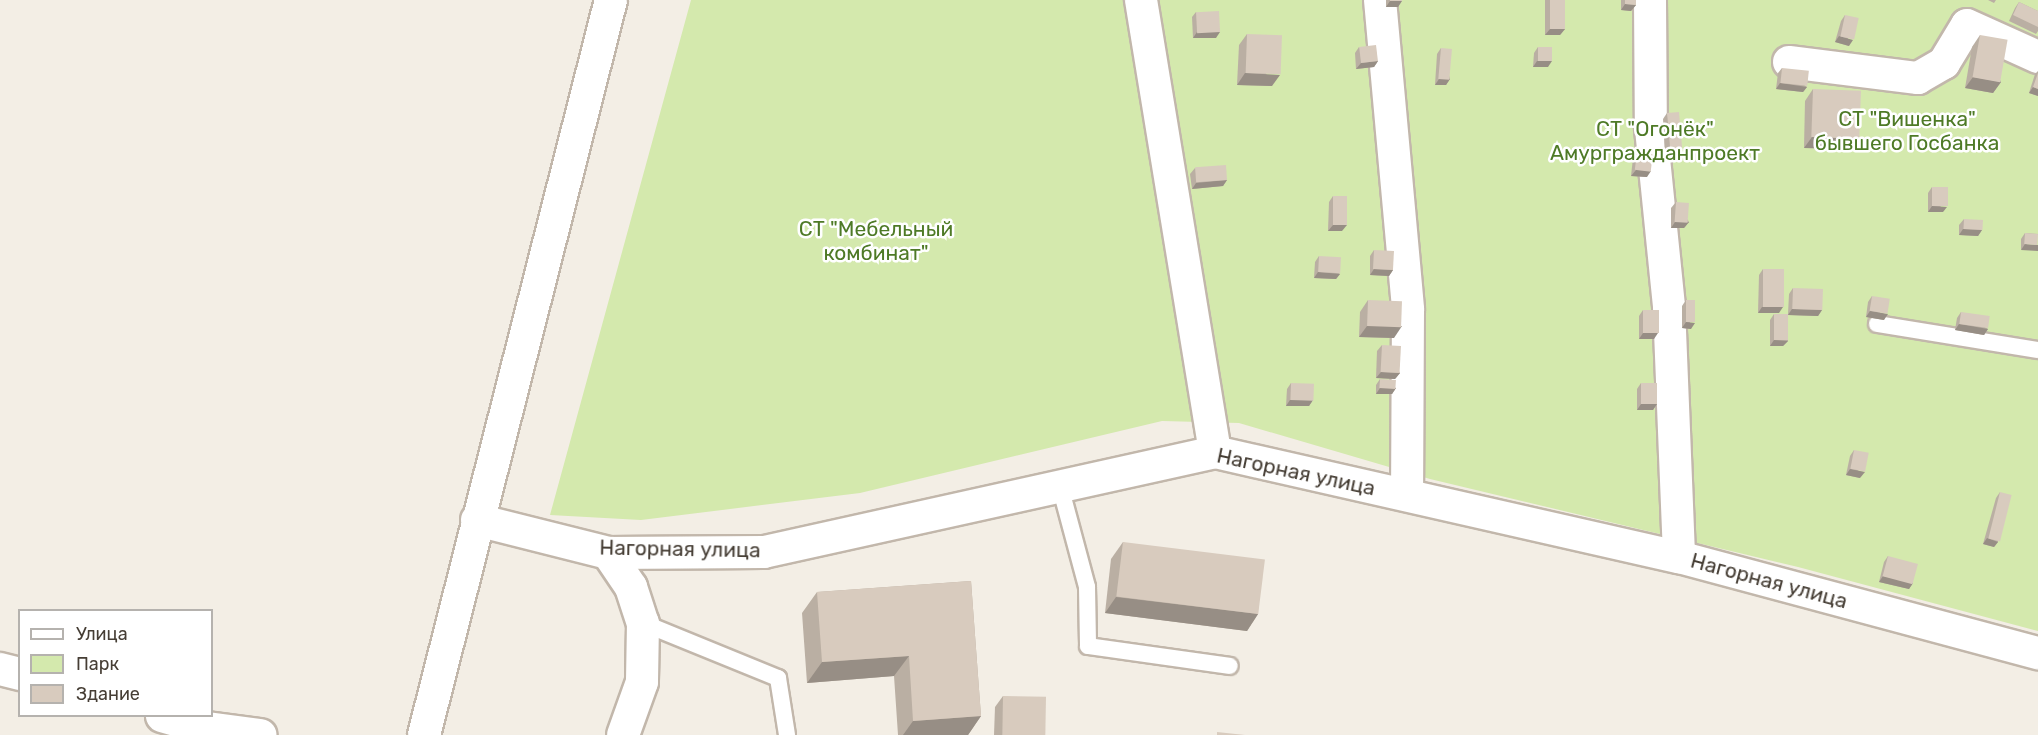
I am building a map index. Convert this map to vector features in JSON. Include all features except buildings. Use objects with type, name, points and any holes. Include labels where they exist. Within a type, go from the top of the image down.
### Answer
[{"type":"street","points":[[424,735],[611,0]]},
{"type":"street","points":[[1141,0],[1215,452]]},
{"type":"street","points":[[1380,0],[1408,310],[1407,495]]},
{"type":"street","points":[[1650,0],[1651,129],[1670,306],[1679,557]]},
{"type":"street","points":[[1789,62],[1918,78],[1944,63],[1967,25],[2038,57]]},
{"type":"street","name":"Нагорная улица","points":[[477,520],[608,553],[764,552],[1215,452],[1679,557],[2035,648]]},
{"type":"street","points":[[608,553],[631,587],[643,623],[642,682],[623,735]]},
{"type":"street","points":[[0,669],[18,674]]},
{"type":"street","points":[[165,717],[200,727],[260,735]]},
{"type":"lane","points":[[1877,324],[2038,350]]},
{"type":"lane","points":[[1060,486],[1087,587],[1088,645],[1230,666]]},
{"type":"lane","points":[[643,623],[778,678],[787,735]]},
{"type":"green space","name":"СТ \"Мебельный комбинат\"","points":[[691,0],[2038,0],[2038,631],[1798,567],[1430,479],[1239,423],[1162,421],[860,493],[641,520],[550,515]]},
{"type":"park label","name":"СТ \"Вишенка\" бывшего Госбанка","points":[[1907,131]]},
{"type":"park label","name":"СТ \"Огонёк\" Амургражданпроект","points":[[1655,141]]}]
